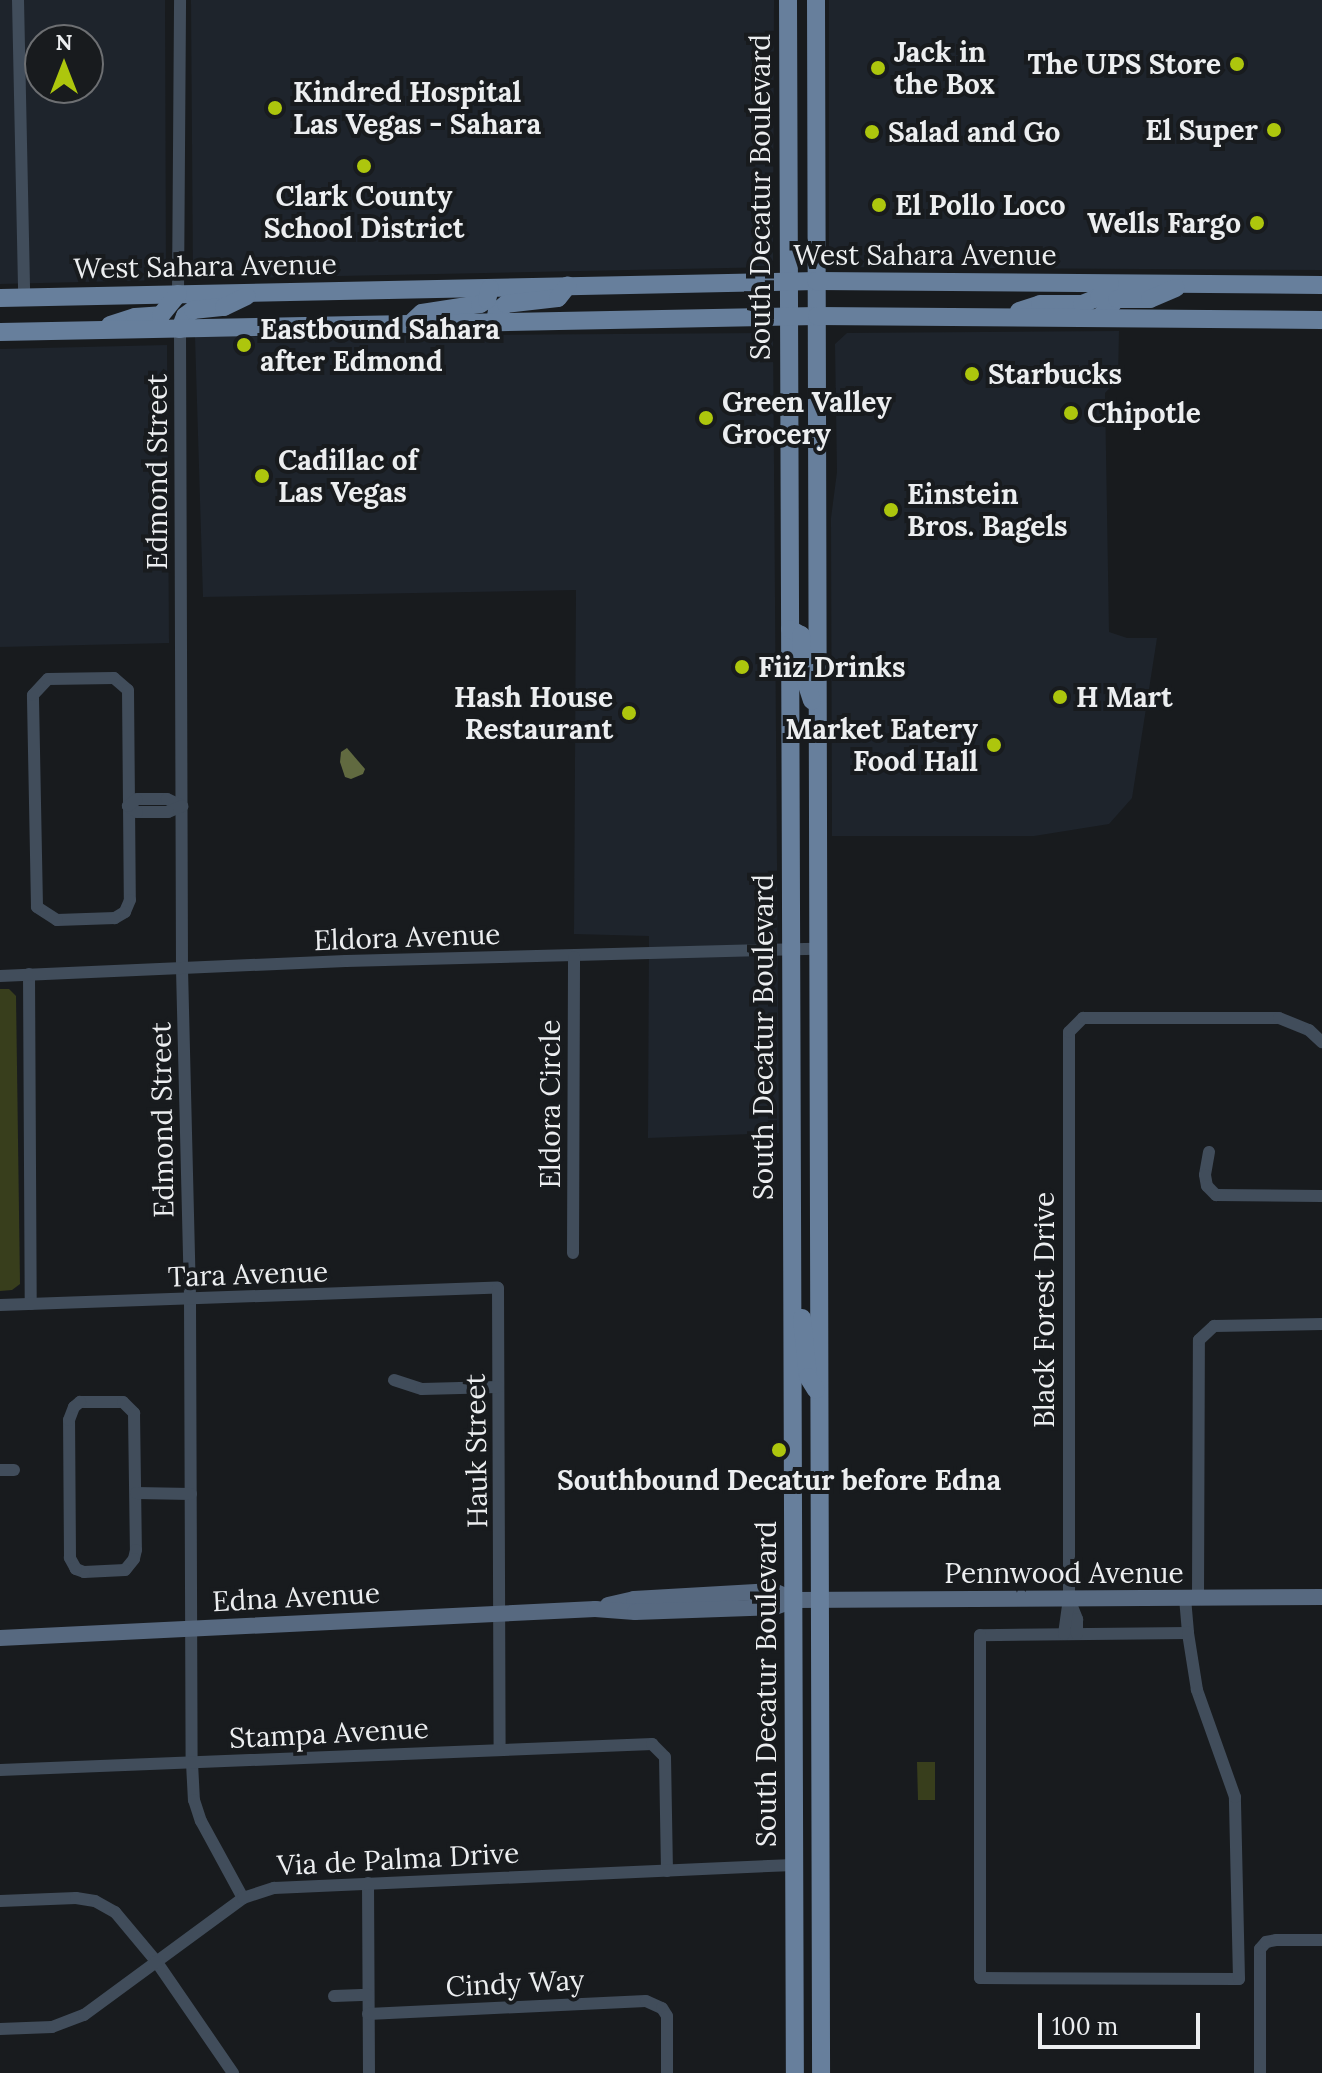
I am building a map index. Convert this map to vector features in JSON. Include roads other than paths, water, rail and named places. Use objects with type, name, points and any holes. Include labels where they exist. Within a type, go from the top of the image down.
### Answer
[{"type":"main road","name":"South Decatur Boulevard","points":[[788,0],[792,1312],[807,1600],[820,1945],[821,2073]]},
{"type":"main road","name":"South Decatur Boulevard","points":[[795,2073],[793,1865],[819,1396],[816,0]]},
{"type":"main road","name":"West Sahara Avenue","points":[[0,298],[816,281],[1322,285]]},
{"type":"main road","points":[[1001,317],[1040,304],[1082,304],[1099,297],[1110,284]]},
{"type":"main road","points":[[495,322],[500,306],[558,298],[568,285]]},
{"type":"main road","points":[[1099,318],[1117,299],[1150,299],[1182,285]]},
{"type":"main road","points":[[410,324],[422,313],[480,304],[487,300],[490,288]]},
{"type":"main road","points":[[180,329],[185,316],[193,310],[224,307],[253,293]]},
{"type":"main road","points":[[92,331],[135,317],[161,315],[178,294]]},
{"type":"main road","points":[[0,332],[787,316],[1322,320]]},
{"type":"main road","points":[[789,534],[795,554],[802,617],[817,626]]},
{"type":"main road","points":[[790,629],[801,635],[803,673],[817,716]]},
{"type":"main road","points":[[790,794],[817,791]]},
{"type":"main road","points":[[792,1172],[803,1200],[804,1270],[809,1285],[820,1295]]},
{"type":"main road","points":[[792,1312],[800,1315],[804,1322],[808,1377],[819,1396]]},
{"type":"main road","points":[[793,1865],[804,1868],[809,1880],[809,1939],[820,1945]]},
{"type":"street","points":[[18,0],[24,297]]},
{"type":"street","points":[[178,294],[180,0]]},
{"type":"street","name":"Edmond Street","points":[[180,329],[182,969],[190,1301],[192,1763],[194,1800],[201,1821],[243,1898]]},
{"type":"street","points":[[114,678],[128,690],[128,806],[130,900],[125,912],[115,918],[57,920],[46,916],[37,907],[33,695],[48,679],[114,678]]},
{"type":"street","points":[[128,806],[137,799],[167,799],[182,806]]},
{"type":"street","name":"Eldora Avenue","points":[[0,976],[816,949]]},
{"type":"street","name":"Eldora Circle","points":[[573,1253],[574,957]]},
{"type":"street","points":[[29,974],[31,1304]]},
{"type":"street","name":"Black Forest Drive","points":[[1071,1634],[1077,1619],[1069,1599],[1067,1046],[1074,1023],[1083,1018],[1279,1018],[1309,1030],[1322,1042]]},
{"type":"street","points":[[1209,1152],[1205,1175],[1207,1186],[1216,1195],[1322,1196]]},
{"type":"street","name":"Tara Avenue","points":[[0,1305],[190,1301],[498,1288]]},
{"type":"street","name":"Hauk Street","points":[[498,1288],[500,1749]]},
{"type":"street","points":[[1188,1633],[980,1635],[980,1978],[1239,1979],[1235,1797],[1197,1690],[1188,1633],[1192,1598],[1197,1353],[1204,1331],[1214,1326],[1322,1324]]},
{"type":"street","points":[[394,1380],[422,1389],[498,1387]]},
{"type":"street","points":[[114,1401],[130,1405],[136,1423],[136,1493],[136,1550],[131,1565],[125,1570],[76,1569],[70,1558],[69,1420],[74,1407],[80,1402],[114,1401]]},
{"type":"street","points":[[0,1470],[14,1470]]},
{"type":"street","points":[[136,1493],[191,1494]]},
{"type":"street","name":"Edna Avenue","points":[[0,1638],[595,1609],[634,1599],[774,1591],[807,1600]]},
{"type":"street","name":"Pennwood Avenue","points":[[807,1600],[1322,1597]]},
{"type":"street","name":"Stampa Avenue","points":[[0,1770],[652,1744],[660,1748],[665,1757],[667,1871]]},
{"type":"street","name":"Via de Palma Drive","points":[[0,2029],[52,2027],[84,2015],[243,1898],[274,1888],[793,1865]]},
{"type":"street","points":[[368,1883],[369,2073]]},
{"type":"street","points":[[0,1901],[76,1898],[95,1901],[115,1912],[156,1961],[233,2073]]},
{"type":"street","points":[[1260,2073],[1260,1949],[1266,1942],[1276,1940],[1322,1940]]},
{"type":"street","points":[[334,1996],[368,1995]]},
{"type":"street","name":"Cindy Way","points":[[368,2014],[646,2001],[662,2008],[667,2016],[667,2073]]},
{"type":"place","name":"The UPS Store","points":[[1237,64]]},
{"type":"place","name":"Jack in the Box","points":[[878,68]]},
{"type":"place","name":"Kindred Hospital Las Vegas - Sahara","points":[[275,108]]},
{"type":"place","name":"El Super","points":[[1274,130]]},
{"type":"place","name":"Salad and Go","points":[[872,132]]},
{"type":"place","name":"Clark County School District","points":[[364,166]]},
{"type":"place","name":"El Pollo Loco","points":[[879,205]]},
{"type":"place","name":"Wells Fargo","points":[[1257,223]]},
{"type":"place","name":"Eastbound Sahara after Edmond","points":[[244,345]]},
{"type":"place","name":"Starbucks","points":[[972,374]]},
{"type":"place","name":"Chipotle","points":[[1071,413]]},
{"type":"place","name":"Green Valley Grocery","points":[[706,418]]},
{"type":"place","name":"Cadillac of Las Vegas","points":[[262,476]]},
{"type":"place","name":"Einstein Bros. Bagels","points":[[891,510]]},
{"type":"place","name":"Fiiz Drinks","points":[[742,667]]},
{"type":"place","name":"H Mart","points":[[1060,697]]},
{"type":"place","name":"Hash House Restaurant","points":[[629,713]]},
{"type":"place","name":"Market Eatery Food Hall","points":[[994,745]]},
{"type":"place","name":"Southbound Decatur before Edna","points":[[779,1450]]}]
